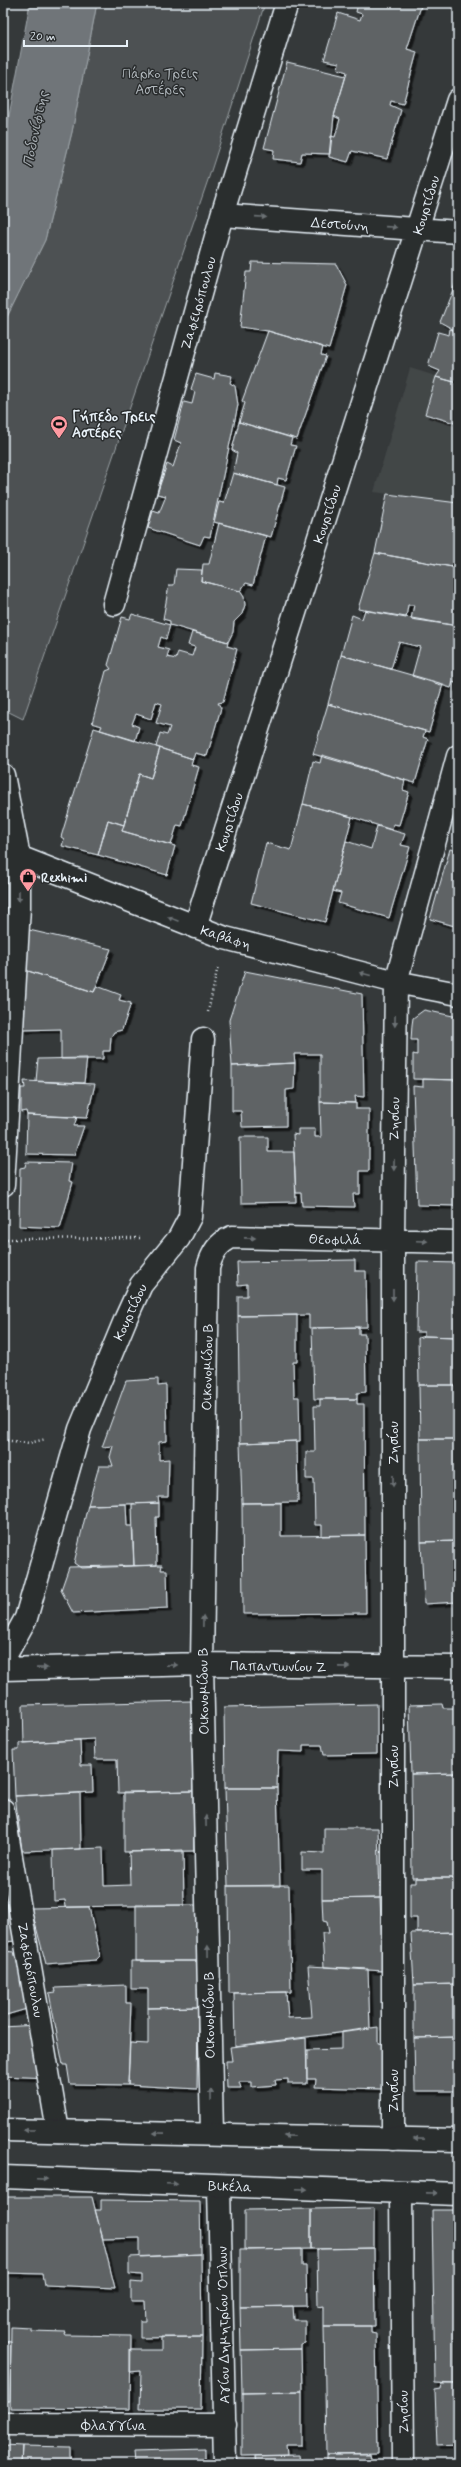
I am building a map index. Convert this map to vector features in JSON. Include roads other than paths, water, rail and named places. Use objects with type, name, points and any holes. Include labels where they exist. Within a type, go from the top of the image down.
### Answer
[{"type":"street","name":"Ζαφειρόπουλου","points":[[114,604],[222,214],[287,3]]},
{"type":"street","name":"Κουρτίδου","points":[[195,927],[418,230],[458,100]]},
{"type":"street","name":"Δεστούνη","points":[[222,214],[458,232]]},
{"type":"street","name":"Ζησίου","points":[[392,2139],[393,1240],[396,982],[458,756]]},
{"type":"street","points":[[3,775],[11,856],[19,907],[3,1153],[3,1185]]},
{"type":"street","name":"Καβάφη","points":[[11,856],[225,938],[396,982],[458,994]]},
{"type":"street","name":"Κουρτίδου","points":[[3,1660],[26,1618],[80,1429],[126,1318],[141,1284],[179,1238],[190,1217],[202,1039]]},
{"type":"street","name":"Θεοφιλά","points":[[216,1249],[222,1241],[232,1237],[458,1242]]},
{"type":"street","name":"Οικονομίδου Β","points":[[212,2134],[202,1664],[208,1268],[211,1257],[216,1249]]},
{"type":"street","name":"Παπαντωνίου Ζ","points":[[3,1669],[202,1664],[393,1668],[458,1667]]},
{"type":"street","name":"Ζαφειρόπουλου","points":[[3,1810],[58,2130]]},
{"type":"street","points":[[3,2130],[58,2130],[458,2140]]},
{"type":"street","name":"Βικέλα","points":[[3,2177],[458,2194]]},
{"type":"street","name":"Αγίου Δημητρίου Όπλων","points":[[219,2186],[225,2464]]},
{"type":"street","name":"Ζησίου","points":[[401,2193],[403,2464]]},
{"type":"street","name":"Φλαγγίνα","points":[[3,2424],[225,2425]]},
{"type":"water","name":"Ποδονίφτης","points":[[30,3],[97,3],[72,132],[45,240],[3,325],[3,148]]},
{"type":"place","name":"Γήπεδο Τρεις Αστέρες","points":[[59,439]]},
{"type":"place","name":"Rexhimi","points":[[28,892]]},
{"type":"park label","name":"Πάρκο Τρεις Αστέρες","points":[[160,82]]}]
